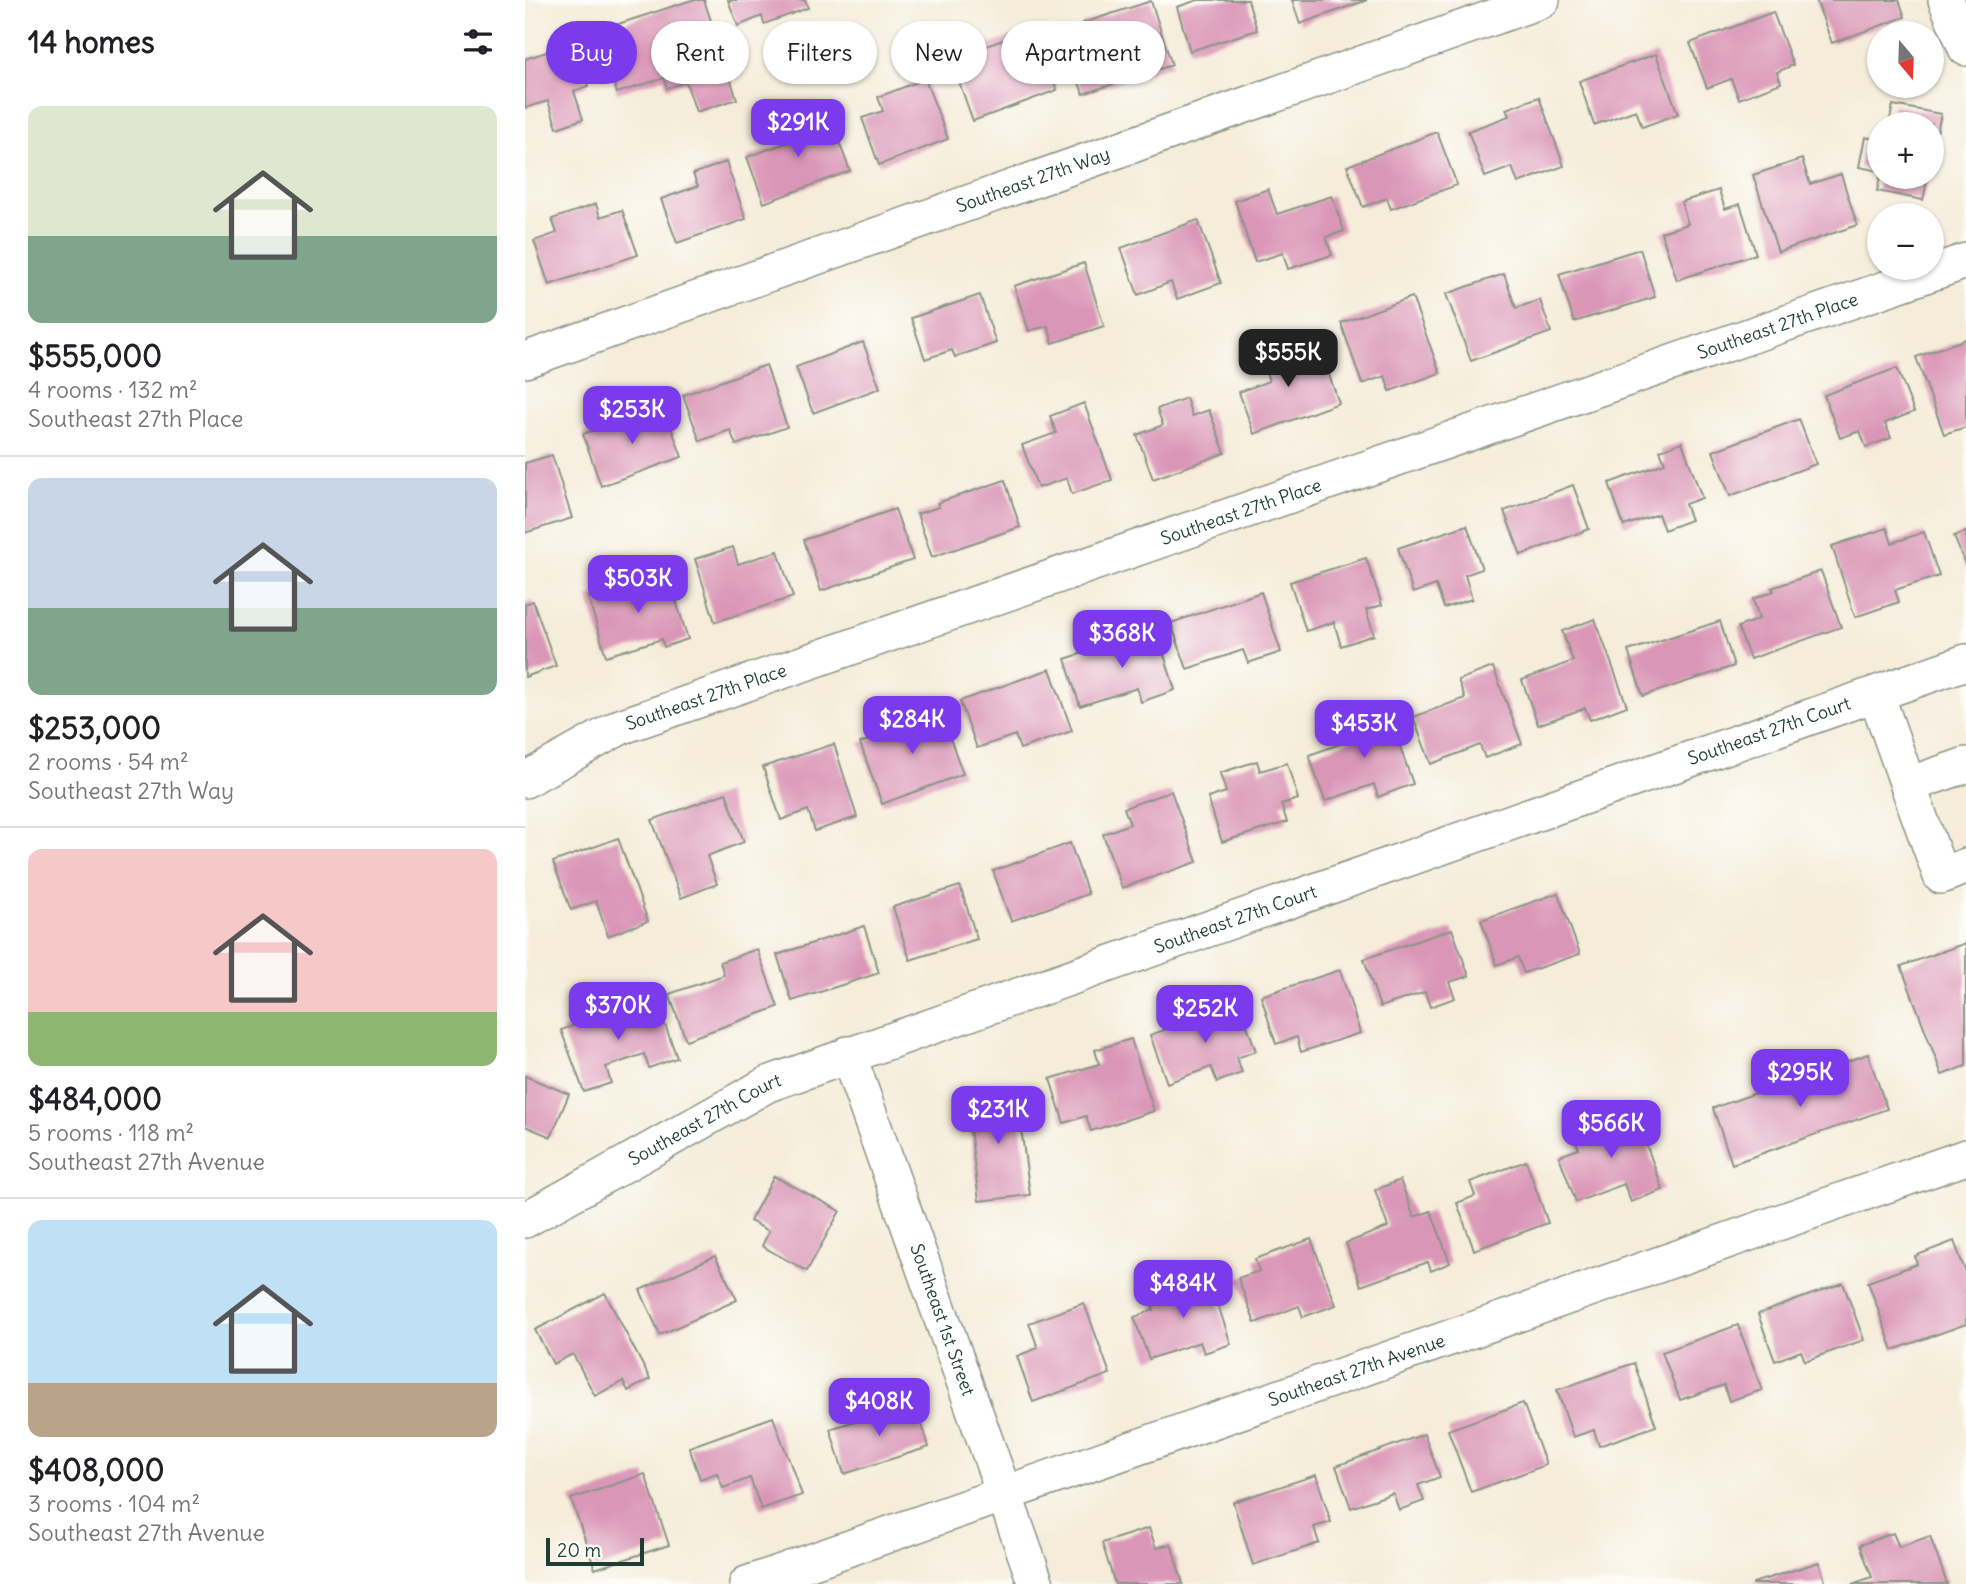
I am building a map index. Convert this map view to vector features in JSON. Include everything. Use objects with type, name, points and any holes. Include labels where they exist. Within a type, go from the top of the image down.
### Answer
[{"type":"street","name":"Southeast 27th Way","points":[[525,360],[1542,0]]},
{"type":"street","points":[[1946,0],[1966,48]]},
{"type":"street","name":"Southeast 27th Place","points":[[525,780],[619,727],[1966,261]]},
{"type":"street","name":"Southeast 27th Court","points":[[525,1220],[768,1084],[1966,662]]},
{"type":"street","points":[[1876,694],[1941,876],[1966,866]]},
{"type":"street","points":[[1908,785],[1966,765]]},
{"type":"street","name":"Southeast 1st Street","points":[[848,1054],[1036,1584]]},
{"type":"street","name":"Southeast 27th Avenue","points":[[747,1584],[1966,1157]]},
{"type":"building","points":[[692,0],[704,0],[711,21],[651,21],[651,82],[617,93],[614,84],[637,84],[637,21],[628,21]]},
{"type":"building","points":[[728,0],[805,0],[808,8],[772,21],[763,21],[762,16],[749,21],[736,21]]},
{"type":"building","points":[[1198,0],[1248,0],[1257,30],[1190,51],[1177,7]]},
{"type":"building","points":[[1292,0],[1367,0],[1300,24]]},
{"type":"building","points":[[1816,0],[1899,0],[1905,17],[1894,21],[1867,21],[1867,31],[1832,43]]},
{"type":"building","points":[[1151,1],[1158,21],[1089,21]]},
{"type":"building","points":[[1773,12],[1793,65],[1777,72],[1781,83],[1739,99],[1731,79],[1707,88],[1690,43]]},
{"type":"building","points":[[1001,41],[1001,84],[1055,84],[1057,90],[973,121],[960,84],[987,84],[987,46]]},
{"type":"building","points":[[1165,44],[1172,65],[1165,67]]},
{"type":"building","points":[[546,52],[546,84],[587,84],[574,91],[583,119],[557,128],[548,101],[525,108],[525,59]]},
{"type":"building","points":[[1656,54],[1678,114],[1642,127],[1636,110],[1594,125],[1579,81]]},
{"type":"building","points":[[687,84],[732,84],[737,99],[696,112]]},
{"type":"building","points":[[912,84],[927,84],[948,139],[879,165],[862,118],[883,111],[878,97]]},
{"type":"building","points":[[1080,84],[1114,84],[1083,94]]},
{"type":"building","points":[[1539,97],[1564,166],[1518,183],[1512,167],[1485,177],[1468,131],[1509,116],[1506,109]]},
{"type":"building","points":[[1893,105],[1930,112],[1892,112]]},
{"type":"building","points":[[804,108],[813,134],[833,126],[850,171],[764,203],[747,157],[789,142],[781,117]]},
{"type":"building","points":[[1437,132],[1457,185],[1391,209],[1387,198],[1363,207],[1347,166]]},
{"type":"building","points":[[1865,137],[1867,137],[1867,169],[1859,167]]},
{"type":"building","points":[[1802,159],[1810,184],[1841,174],[1857,225],[1778,252],[1753,175]]},
{"type":"building","points":[[726,162],[746,219],[677,243],[661,199],[698,186],[693,174]]},
{"type":"building","points":[[1268,189],[1277,214],[1332,196],[1344,231],[1326,237],[1332,255],[1288,269],[1283,253],[1255,262],[1235,201]]},
{"type":"building","points":[[1877,189],[1925,189],[1923,200]]},
{"type":"building","points":[[1719,190],[1725,209],[1740,204],[1756,254],[1677,280],[1661,232],[1688,224],[1681,202]]},
{"type":"building","points":[[596,204],[600,217],[622,210],[638,255],[549,285],[534,241],[557,233],[552,219]]},
{"type":"building","points":[[1198,220],[1221,283],[1177,299],[1171,282],[1138,295],[1121,248]]},
{"type":"building","points":[[1640,249],[1655,297],[1574,322],[1559,274]]},
{"type":"building","points":[[1084,263],[1104,326],[1053,343],[1048,326],[1029,331],[1014,286]]},
{"type":"building","points":[[1504,274],[1516,308],[1540,300],[1551,332],[1471,361],[1446,294]]},
{"type":"building","points":[[980,295],[996,343],[955,357],[952,350],[925,359],[911,318]]},
{"type":"building","points":[[1412,297],[1440,373],[1390,391],[1385,376],[1362,384],[1341,323]]},
{"type":"building","points":[[1966,339],[1966,427],[1944,434],[1916,357]]},
{"type":"building","points":[[863,342],[880,388],[813,413],[796,367]]},
{"type":"building","points":[[1296,342],[1303,363],[1322,355],[1339,403],[1254,434],[1239,392],[1269,381],[1260,355]]},
{"type":"building","points":[[766,365],[787,427],[736,445],[730,430],[700,441],[683,395]]},
{"type":"building","points":[[1897,368],[1914,412],[1885,423],[1891,438],[1866,447],[1860,431],[1840,438],[1824,395]]},
{"type":"building","points":[[1186,398],[1192,416],[1209,410],[1225,453],[1153,479],[1137,435],[1163,425],[1157,409]]},
{"type":"building","points":[[1084,403],[1112,480],[1072,494],[1067,478],[1038,488],[1022,445],[1056,433],[1050,416]]},
{"type":"building","points":[[663,406],[682,457],[601,486],[583,434]]},
{"type":"building","points":[[1799,419],[1816,464],[1730,496],[1713,451]]},
{"type":"building","points":[[1682,442],[1702,498],[1685,504],[1691,520],[1664,530],[1658,514],[1624,526],[1609,483],[1665,463],[1660,450]]},
{"type":"building","points":[[552,455],[572,518],[525,533],[525,463]]},
{"type":"building","points":[[1005,480],[1020,527],[932,557],[917,514],[939,507],[937,503]]},
{"type":"building","points":[[1573,485],[1589,529],[1521,555],[1504,511]]},
{"type":"building","points":[[895,509],[913,560],[821,591],[804,540]]},
{"type":"building","points":[[1467,525],[1482,569],[1465,575],[1472,599],[1444,608],[1436,585],[1413,593],[1398,548]]},
{"type":"building","points":[[1887,528],[1892,543],[1924,532],[1939,576],[1895,590],[1899,602],[1855,617],[1832,546]]},
{"type":"building","points":[[1966,532],[1966,567],[1954,536]]},
{"type":"building","points":[[733,547],[738,564],[778,551],[793,597],[715,622],[695,559]]},
{"type":"building","points":[[1366,558],[1382,605],[1366,610],[1374,635],[1341,646],[1334,622],[1306,631],[1290,582]]},
{"type":"building","points":[[1821,571],[1841,627],[1750,659],[1738,627],[1759,619],[1753,599],[1774,591],[1772,588]]},
{"type":"building","points":[[667,572],[688,639],[664,647],[662,639],[606,656],[588,597]]},
{"type":"building","points":[[1261,592],[1281,652],[1248,663],[1243,650],[1187,669],[1171,623]]},
{"type":"building","points":[[533,601],[556,666],[525,677],[525,604]]},
{"type":"building","points":[[1595,619],[1627,706],[1590,720],[1585,708],[1538,725],[1522,680],[1573,661],[1562,631]]},
{"type":"building","points":[[1720,621],[1734,666],[1643,696],[1628,651]]},
{"type":"building","points":[[1156,629],[1175,690],[1141,702],[1137,688],[1080,706],[1065,659]]},
{"type":"building","points":[[1493,667],[1522,744],[1485,758],[1480,745],[1431,764],[1413,717],[1465,698],[1458,680]]},
{"type":"building","points":[[1050,669],[1072,731],[1020,749],[1015,735],[977,748],[960,701]]},
{"type":"building","points":[[938,705],[963,774],[882,804],[860,743],[898,729],[895,720]]},
{"type":"building","points":[[1386,706],[1413,784],[1378,797],[1374,784],[1325,801],[1309,755],[1360,737],[1353,718]]},
{"type":"building","points":[[834,744],[857,817],[815,831],[808,810],[781,820],[763,767]]},
{"type":"building","points":[[1257,761],[1260,771],[1287,763],[1298,799],[1281,804],[1287,822],[1222,842],[1208,798],[1226,792],[1220,773]]},
{"type":"building","points":[[1171,791],[1197,862],[1122,888],[1103,834],[1130,824],[1124,808]]},
{"type":"building","points":[[726,793],[744,842],[707,856],[717,884],[681,898],[652,820]]},
{"type":"building","points":[[618,838],[648,921],[608,936],[596,901],[571,910],[553,862]]},
{"type":"building","points":[[1070,843],[1088,894],[1011,921],[993,871]]},
{"type":"building","points":[[960,886],[977,939],[910,960],[893,907]]},
{"type":"building","points":[[1558,893],[1580,954],[1524,973],[1518,957],[1497,965],[1481,920]]},
{"type":"building","points":[[864,926],[879,973],[792,1001],[777,955]]},
{"type":"building","points":[[1452,929],[1469,976],[1449,982],[1455,998],[1430,1007],[1425,992],[1380,1007],[1364,959]]},
{"type":"building","points":[[1966,943],[1966,1066],[1942,1075],[1901,966]]},
{"type":"building","points":[[757,949],[778,1007],[686,1040],[669,994],[724,975],[720,962]]},
{"type":"building","points":[[1340,970],[1360,1033],[1301,1052],[1297,1037],[1276,1044],[1261,996]]},
{"type":"building","points":[[655,997],[677,1058],[649,1068],[644,1054],[606,1067],[611,1083],[584,1092],[561,1030]]},
{"type":"building","points":[[1239,1003],[1256,1051],[1237,1058],[1242,1073],[1217,1082],[1211,1067],[1167,1083],[1150,1035]]},
{"type":"building","points":[[1131,1039],[1154,1111],[1091,1131],[1086,1116],[1064,1123],[1050,1079],[1099,1064],[1095,1050]]},
{"type":"building","points":[[1868,1054],[1887,1109],[1732,1164],[1713,1108]]},
{"type":"building","points":[[525,1076],[569,1094],[551,1137],[525,1126]]},
{"type":"building","points":[[1016,1090],[1030,1195],[979,1201],[966,1097]]},
{"type":"building","points":[[1633,1109],[1663,1190],[1631,1202],[1624,1184],[1576,1202],[1559,1156],[1579,1149],[1572,1132]]},
{"type":"building","points":[[1526,1161],[1548,1223],[1474,1250],[1457,1203],[1475,1196],[1470,1182]]},
{"type":"building","points":[[774,1176],[840,1211],[807,1271],[762,1246],[769,1231],[750,1221]]},
{"type":"building","points":[[1400,1180],[1414,1217],[1431,1211],[1450,1263],[1431,1271],[1428,1262],[1361,1286],[1346,1243],[1388,1227],[1375,1190]]},
{"type":"building","points":[[1311,1239],[1336,1305],[1303,1317],[1299,1306],[1255,1323],[1238,1278],[1259,1271],[1255,1259]]},
{"type":"building","points":[[1954,1241],[1966,1273],[1966,1324],[1893,1350],[1868,1282],[1917,1264],[1915,1256]]},
{"type":"building","points":[[715,1256],[737,1300],[660,1335],[640,1290]]},
{"type":"building","points":[[1208,1275],[1231,1344],[1204,1353],[1200,1342],[1149,1359],[1134,1317],[1154,1310],[1149,1295]]},
{"type":"building","points":[[1843,1283],[1864,1340],[1805,1361],[1801,1351],[1775,1361],[1758,1314]]},
{"type":"building","points":[[605,1293],[650,1379],[628,1391],[623,1381],[595,1396],[573,1354],[553,1364],[535,1330]]},
{"type":"building","points":[[1084,1303],[1110,1374],[1033,1402],[1017,1356],[1038,1348],[1029,1323]]},
{"type":"building","points":[[1738,1325],[1762,1390],[1729,1401],[1724,1385],[1680,1400],[1662,1352]]},
{"type":"building","points":[[1634,1363],[1656,1426],[1599,1446],[1594,1430],[1573,1437],[1557,1390]]},
{"type":"building","points":[[915,1402],[929,1447],[844,1474],[830,1429]]},
{"type":"building","points":[[1523,1403],[1546,1465],[1471,1492],[1448,1430]]},
{"type":"building","points":[[773,1417],[802,1495],[761,1509],[750,1478],[723,1488],[717,1473],[700,1479],[689,1447]]},
{"type":"building","points":[[1424,1434],[1440,1477],[1418,1485],[1424,1501],[1399,1510],[1393,1493],[1351,1508],[1336,1466]]},
{"type":"building","points":[[645,1474],[669,1545],[595,1569],[571,1499]]},
{"type":"building","points":[[1316,1475],[1331,1522],[1314,1527],[1319,1543],[1253,1565],[1233,1502]]},
{"type":"building","points":[[1149,1528],[1156,1548],[1171,1544],[1183,1584],[1115,1584],[1102,1543]]},
{"type":"building","points":[[1893,1533],[1899,1547],[1930,1536],[1947,1584],[1852,1584],[1872,1577],[1860,1545]]},
{"type":"building","points":[[1819,1562],[1826,1584],[1753,1584],[1753,1583]]}]
